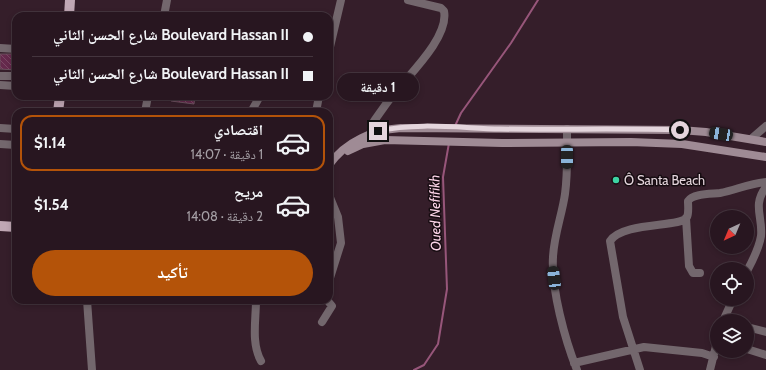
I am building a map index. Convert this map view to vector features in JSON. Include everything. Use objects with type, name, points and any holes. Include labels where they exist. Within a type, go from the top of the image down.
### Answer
[{"type":"main road","points":[[69,12],[70,0]]},
{"type":"main road","points":[[333,155],[368,134],[404,127],[680,130],[706,132],[766,142]]},
{"type":"main road","points":[[333,156],[375,141],[400,141],[502,143],[670,143],[766,157]]},
{"type":"street","points":[[165,12],[167,0]]},
{"type":"street","points":[[333,28],[341,0]]},
{"type":"street","points":[[374,121],[397,90],[425,59],[440,31],[444,18],[444,12],[441,8],[408,0]]},
{"type":"street","points":[[0,48],[12,49]]},
{"type":"street","points":[[0,76],[12,76]]},
{"type":"street","points":[[0,85],[12,86]]},
{"type":"street","points":[[750,139],[766,126]]},
{"type":"street","points":[[0,128],[12,129]]},
{"type":"street","points":[[567,129],[565,194],[556,237],[553,269],[566,337],[576,366],[632,350],[649,347],[710,355]]},
{"type":"street","points":[[0,144],[12,145]]},
{"type":"street","points":[[700,273],[693,273],[689,266],[686,218],[690,198],[722,193],[754,182],[766,182]]},
{"type":"street","points":[[751,262],[760,242],[761,234],[758,207],[760,197],[766,187]]},
{"type":"street","points":[[333,205],[338,217],[341,243],[333,268]]},
{"type":"street","points":[[640,370],[632,350],[623,317],[610,250],[610,241],[616,236],[634,228],[671,224],[686,218]]},
{"type":"street","points":[[87,304],[92,370]]},
{"type":"street","points":[[256,304],[255,341],[256,350],[261,361]]},
{"type":"street","points":[[322,322],[331,310],[332,306],[330,304]]},
{"type":"street","points":[[754,329],[766,332]]},
{"type":"street","points":[[754,351],[766,355]]},
{"type":"street","points":[[710,370],[713,358]]},
{"type":"building","points":[[0,54],[12,54],[12,70],[0,69]]},
{"type":"building","points":[[171,100],[194,100],[194,104]]},
{"type":"waterway","name":"Oued Nefifikh","points":[[455,126],[461,113],[511,43],[538,0]]},
{"type":"waterway","name":"Oued Nefifikh","points":[[414,370],[424,365],[438,344],[447,289],[443,177],[449,143]]},
{"type":"place","name":"Ô Santa Beach","points":[[616,180]]},
{"type":"route","points":[[378,131],[426,127],[680,130]]}]
